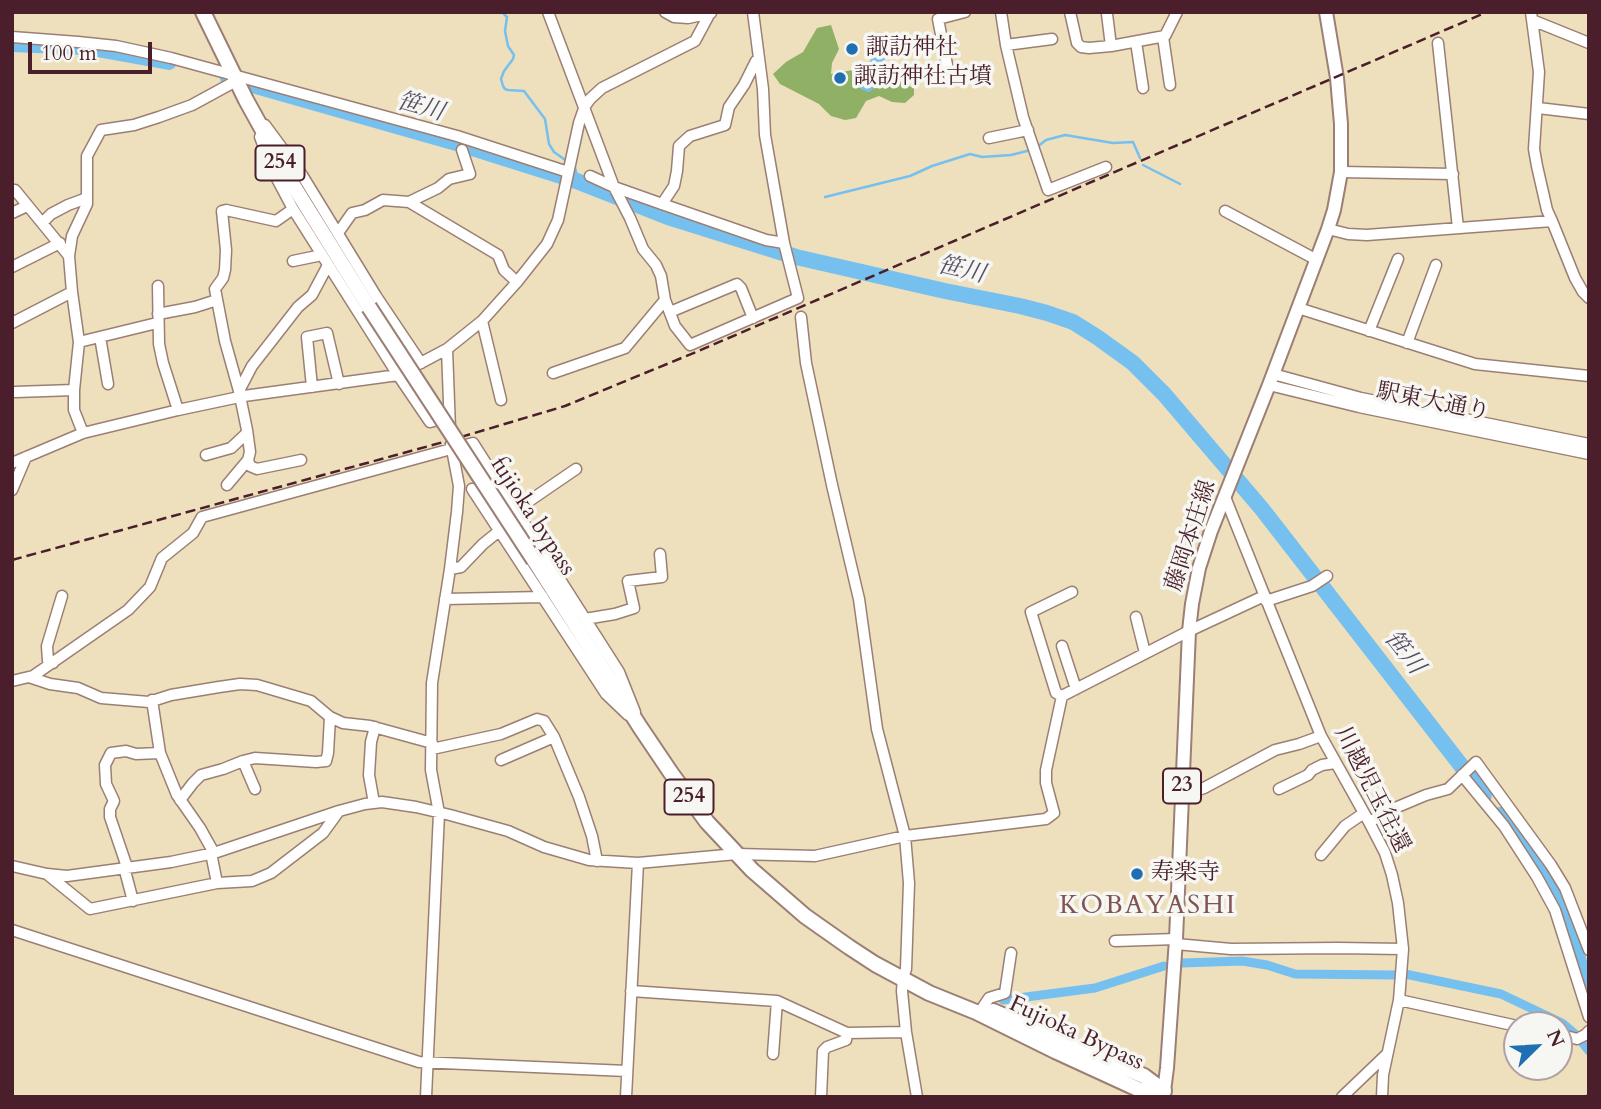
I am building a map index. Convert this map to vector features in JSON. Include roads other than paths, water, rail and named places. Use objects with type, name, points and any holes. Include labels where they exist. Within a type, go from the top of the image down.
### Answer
[{"type":"highway","name":"fujioka bypass","points":[[203,12],[246,100],[293,185],[671,773],[707,822],[761,878],[805,916],[849,947],[903,978]]},
{"type":"highway","name":"Fujioka Bypass","points":[[903,978],[983,1007],[1144,1076],[1166,1095]]},
{"type":"highway","name":"Fujioka Bypass","points":[[903,978],[929,993],[976,1012],[1140,1090],[1166,1095]]},
{"type":"main road","name":"藤岡本庄線","points":[[1166,1095],[1193,594],[1211,531],[1317,260],[1337,196],[1342,149],[1329,13]]},
{"type":"street","points":[[548,12],[615,188],[643,249],[661,276],[665,300],[676,326],[690,345],[797,298],[765,135],[764,97],[753,12]]},
{"type":"street","points":[[665,12],[674,17],[688,18],[711,13]]},
{"type":"street","points":[[950,80],[938,19],[965,12]]},
{"type":"street","points":[[1000,12],[1028,130],[1048,190],[1106,167]]},
{"type":"street","points":[[1070,12],[1077,43],[1081,47],[1089,48],[1163,37],[1170,29],[1177,12]]},
{"type":"street","points":[[12,463],[83,433],[239,394],[339,384],[398,374],[447,349],[482,321],[547,244],[558,220],[585,106],[601,88],[695,41],[711,13]]},
{"type":"street","points":[[1107,14],[1111,46]]},
{"type":"street","points":[[1532,16],[1589,43]]},
{"type":"street","points":[[1532,16],[1539,72],[1534,149],[1547,210],[1574,278],[1589,298]]},
{"type":"street","points":[[12,37],[116,46],[171,58],[235,78],[569,168]]},
{"type":"street","points":[[1163,37],[1170,85]]},
{"type":"street","points":[[1006,45],[1052,39]]},
{"type":"street","points":[[1136,42],[1143,88]]},
{"type":"street","points":[[1438,43],[1458,228]]},
{"type":"street","points":[[662,204],[674,186],[679,146],[690,136],[725,125],[729,107],[760,58]]},
{"type":"street","points":[[83,433],[74,410],[79,342],[69,256],[72,236],[87,204],[88,156],[101,130],[134,125],[192,106],[235,78]]},
{"type":"street","points":[[246,100],[276,177],[328,265],[430,422],[450,418]]},
{"type":"street","points":[[246,100],[286,153],[421,363]]},
{"type":"street","points":[[1538,108],[1589,114]]},
{"type":"street","points":[[989,138],[1028,130]]},
{"type":"street","points":[[409,202],[438,188],[449,179],[470,174],[462,150]]},
{"type":"street","points":[[1340,172],[1454,174]]},
{"type":"street","points":[[590,176],[615,188],[766,240],[786,250]]},
{"type":"street","points":[[12,190],[15,190],[69,256]]},
{"type":"street","points":[[42,223],[51,214],[87,198]]},
{"type":"street","points":[[338,233],[352,213],[383,200],[409,202],[498,255],[504,270],[517,282]]},
{"type":"street","points":[[12,213],[27,205]]},
{"type":"street","points":[[227,485],[248,460],[250,453],[216,300],[215,289],[225,270],[222,211],[226,209],[275,221],[293,209]]},
{"type":"street","points":[[1225,211],[1317,260]]},
{"type":"street","points":[[1328,229],[1367,235],[1552,221]]},
{"type":"street","points":[[12,267],[60,243]]},
{"type":"street","points":[[293,261],[322,255]]},
{"type":"street","points":[[1369,331],[1398,259]]},
{"type":"street","points":[[239,394],[253,366],[298,307],[312,295],[328,265]]},
{"type":"street","points":[[1407,343],[1436,265]]},
{"type":"street","points":[[670,312],[737,284],[753,318]]},
{"type":"street","points":[[158,286],[159,344],[178,410]]},
{"type":"street","points":[[12,323],[72,292]]},
{"type":"street","points":[[79,342],[216,300]]},
{"type":"street","points":[[553,373],[625,348],[665,300]]},
{"type":"street","points":[[1298,308],[1475,364],[1589,376]]},
{"type":"street","points":[[801,317],[806,363],[859,599],[877,729],[905,836],[909,883],[906,969],[902,991],[917,1097]]},
{"type":"street","points":[[482,321],[501,400]]},
{"type":"street","points":[[312,387],[307,337],[327,333],[339,384]]},
{"type":"street","points":[[100,337],[108,384]]},
{"type":"street","points":[[426,1097],[439,813],[431,770],[432,683],[450,569],[459,486],[451,450],[447,349]]},
{"type":"street","name":"駅東大通り","points":[[1271,380],[1589,444]]},
{"type":"street","name":"駅東大通り","points":[[1271,380],[1359,407],[1589,454]]},
{"type":"street","points":[[15,392],[74,390]]},
{"type":"street","points":[[206,455],[230,448],[247,433]]},
{"type":"street","points":[[12,681],[29,677],[53,663],[128,610],[150,587],[162,558],[193,533],[202,517],[472,443],[619,672],[632,700],[640,727]]},
{"type":"street","points":[[12,490],[26,457]]},
{"type":"street","points":[[248,460],[250,466],[257,469],[301,460]]},
{"type":"street","points":[[450,569],[461,567],[517,513],[576,469]]},
{"type":"street","points":[[459,486],[472,489],[500,486]]},
{"type":"street","points":[[472,489],[606,694],[640,727]]},
{"type":"street","name":"川越児玉往還","points":[[1227,491],[1265,598],[1321,736],[1367,818],[1392,875],[1398,903],[1402,949],[1399,1000],[1383,1075],[1382,1097]]},
{"type":"street","points":[[585,619],[634,608],[628,582],[662,577],[660,554]]},
{"type":"street","points":[[1062,696],[1189,631],[1265,598],[1312,586],[1327,576]]},
{"type":"street","points":[[1062,696],[1056,693],[1031,612],[1072,592]]},
{"type":"street","points":[[53,663],[48,661],[47,646],[62,596]]},
{"type":"street","points":[[445,599],[543,597]]},
{"type":"street","points":[[1136,617],[1146,653]]},
{"type":"street","points":[[1062,646],[1076,689]]},
{"type":"street","points":[[29,677],[50,684],[78,688],[101,698],[149,702],[171,695],[219,687],[257,685],[311,701],[330,717],[343,723],[375,727],[432,746],[501,734],[537,719],[544,721],[554,737],[579,797],[597,861]]},
{"type":"street","points":[[12,866],[67,876],[171,862],[212,853],[339,811],[382,802],[416,807],[508,831],[544,847],[597,861],[638,863],[737,854],[815,856],[905,836],[1046,818],[1054,813],[1046,783],[1046,770],[1062,696]]},
{"type":"street","points":[[152,700],[160,753],[180,800],[200,828],[212,853],[217,883]]},
{"type":"street","points":[[180,800],[201,775],[243,761],[255,758],[326,761],[330,717]]},
{"type":"street","points":[[374,803],[369,775],[371,742],[375,727]]},
{"type":"street","points":[[1182,796],[1204,788],[1267,754],[1321,736]]},
{"type":"street","points":[[501,760],[554,737]]},
{"type":"street","points":[[132,901],[126,867],[110,817],[114,801],[106,784],[106,765],[111,753],[118,751],[136,754],[160,753]]},
{"type":"street","points":[[243,761],[255,789]]},
{"type":"street","points":[[1321,855],[1345,826],[1448,789],[1476,762],[1565,888],[1589,950]]},
{"type":"street","points":[[1279,789],[1322,765],[1335,763]]},
{"type":"street","points":[[1462,775],[1504,826],[1555,910],[1589,1017]]},
{"type":"street","points":[[47,874],[90,909],[217,883],[252,881],[271,873],[323,833],[339,811]]},
{"type":"street","points":[[626,1097],[638,863]]},
{"type":"street","points":[[12,930],[414,1061],[627,1071]]},
{"type":"street","points":[[1115,941],[1176,941],[1231,949],[1402,949]]},
{"type":"street","points":[[983,1007],[989,998],[1005,993],[1011,953]]},
{"type":"street","points":[[631,991],[777,1001],[847,1033],[906,1032]]},
{"type":"street","points":[[1399,1000],[1503,1023]]},
{"type":"street","points":[[773,1054],[777,1001]]},
{"type":"street","points":[[1573,1038],[1577,1039],[1589,1031]]},
{"type":"street","points":[[821,1097],[823,1051],[846,1040],[847,1033]]},
{"type":"street","points":[[1342,1097],[1387,1054]]},
{"type":"water","points":[[880,53],[886,63],[882,77],[868,92],[861,89],[860,84],[871,59]]},
{"type":"waterway","points":[[498,12],[507,17],[505,31],[508,46],[514,55],[501,79],[503,86],[508,90],[524,91],[545,119],[549,144],[554,152],[568,162]]},
{"type":"waterway","name":"笹川","points":[[12,44],[86,47],[169,62]]},
{"type":"waterway","name":"笹川","points":[[228,78],[460,144],[574,180],[668,217],[796,257],[1020,306],[1073,322],[1133,363],[1164,394],[1262,509],[1484,795]]},
{"type":"waterway","points":[[1037,147],[1046,140],[1065,135],[1113,143],[1133,142],[1140,158]]},
{"type":"waterway","points":[[825,197],[910,176],[970,154],[982,157],[1011,155],[1031,150]]},
{"type":"waterway","points":[[1143,165],[1180,184]]},
{"type":"waterway","points":[[573,166],[578,182]]},
{"type":"waterway","name":"笹川","points":[[1500,815],[1532,855],[1547,880],[1571,935],[1589,996]]},
{"type":"waterway","points":[[1182,963],[1242,961],[1295,974],[1396,975]]},
{"type":"waterway","points":[[1003,1000],[1095,988],[1164,966]]},
{"type":"waterway","points":[[1405,974],[1501,994],[1562,1023],[1575,1034]]},
{"type":"waterway","points":[[1581,1041],[1589,1051]]},
{"type":"waterway","points":[[1584,1097],[1589,1094]]},
{"type":"railway","points":[[12,560],[451,440],[565,406],[1487,12]]},
{"type":"place","name":"諏訪神社","points":[[852,49]]},
{"type":"place","name":"諏訪神社古墳","points":[[840,78]]},
{"type":"place","name":"寿楽寺","points":[[1137,874]]},
{"type":"district","name":"KOBAYASHI","points":[[1148,907]]}]
